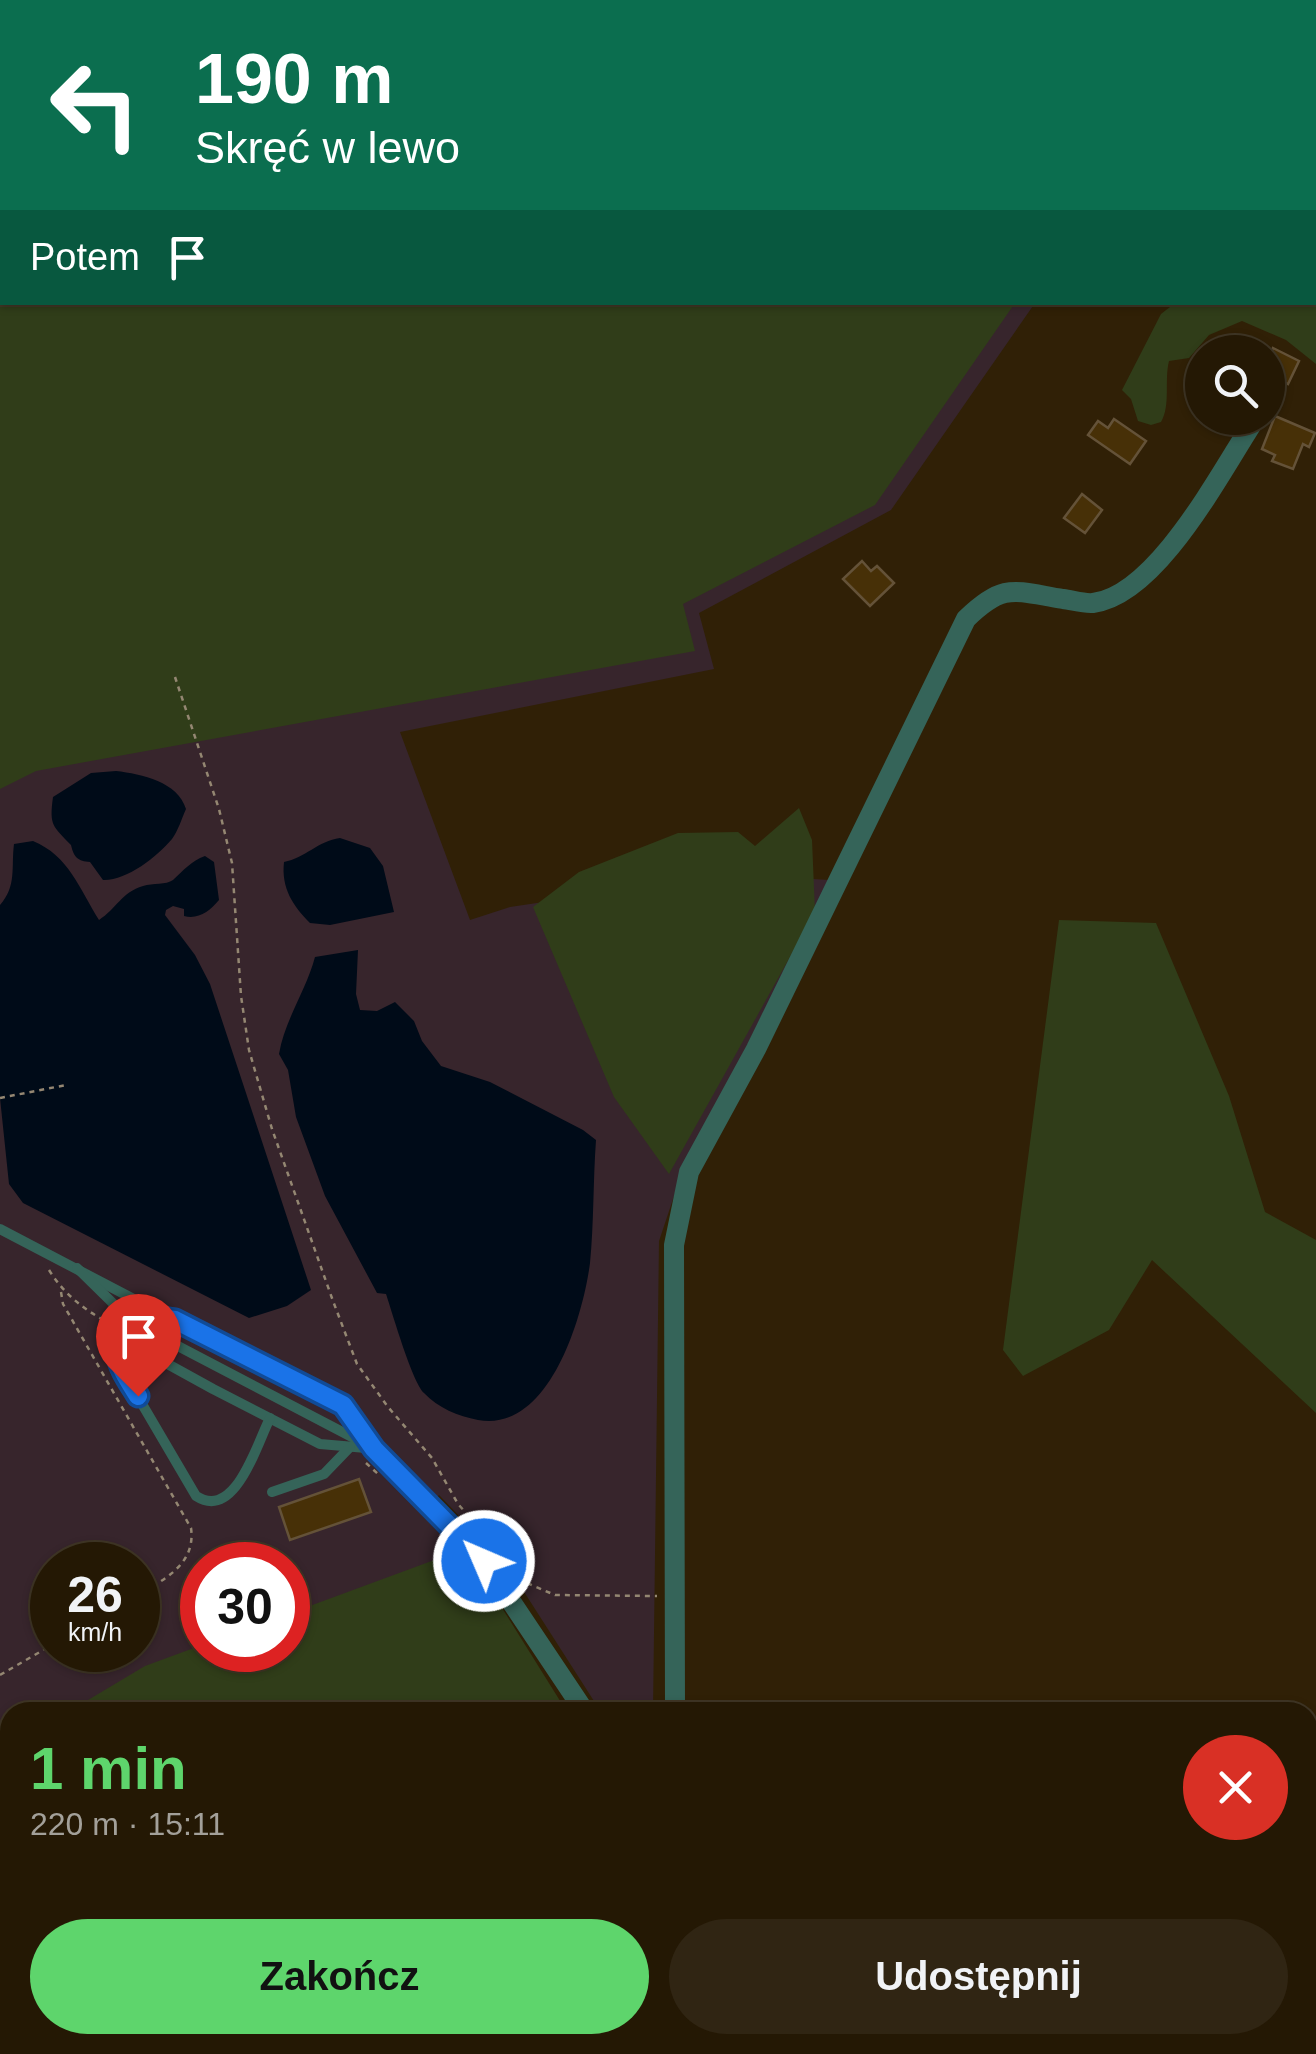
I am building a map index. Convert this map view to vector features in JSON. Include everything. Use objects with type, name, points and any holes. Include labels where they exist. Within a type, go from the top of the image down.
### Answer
[{"type":"street","points":[[675,1702],[674,1245],[689,1172],[756,1049],[966,619],[987,599],[1008,590],[1092,603],[1143,580],[1168,551],[1245,435]]},
{"type":"street","points":[[428,1505],[484,1561],[578,1702]]},
{"type":"lane","points":[[0,1229],[343,1405],[374,1449],[428,1505]]},
{"type":"lane","points":[[76,1268],[132,1322],[164,1362],[320,1444],[374,1449]]},
{"type":"lane","points":[[134,1299],[164,1362]]},
{"type":"lane","points":[[175,1320],[132,1322],[118,1338],[115,1350],[118,1364],[196,1496],[207,1503],[222,1502],[234,1490],[270,1418]]},
{"type":"lane","points":[[132,1322],[374,1449]]},
{"type":"lane","points":[[272,1492],[324,1474],[350,1447]]},
{"type":"path","points":[[176,677],[219,809],[232,863],[241,996],[249,1050],[272,1129],[333,1301],[357,1364],[432,1458],[458,1504],[483,1533]]},
{"type":"path","points":[[0,1098],[66,1085]]},
{"type":"path","points":[[60,1289],[63,1304],[191,1528],[189,1553],[181,1566],[160,1582]]},
{"type":"path","points":[[507,1560],[529,1584],[555,1595],[673,1596]]},
{"type":"path","points":[[0,1675],[30,1657]]},
{"type":"shaded area","points":[[0,305],[1034,305],[891,510],[699,613],[714,669],[400,732],[470,920],[510,907],[732,874],[829,880],[678,1184],[659,1241],[653,1702],[595,1702],[519,1584],[439,1495],[421,1514],[468,1563],[310,1621],[310,1542],[180,1542],[180,1663],[116,1702],[0,1702]]},
{"type":"green space","points":[[0,305],[1014,305],[875,505],[683,604],[695,651],[36,771],[0,789]]},
{"type":"green space","points":[[1172,305],[1316,305],[1316,364],[1285,340],[1285,335],[1274,335],[1242,321],[1209,335],[1185,335],[1185,359],[1169,361],[1166,408],[1161,422],[1151,425],[1138,421],[1131,399],[1122,390],[1161,314]]},
{"type":"green space","points":[[799,808],[812,840],[815,912],[669,1174],[614,1097],[533,907],[579,872],[678,833],[738,832],[755,846]]},
{"type":"green space","points":[[1059,920],[1156,923],[1229,1096],[1265,1212],[1316,1240],[1316,1413],[1152,1260],[1109,1330],[1023,1376],[1003,1350]]},
{"type":"green space","points":[[456,1552],[497,1600],[561,1702],[85,1702],[135,1672],[160,1672],[160,1660],[180,1653],[180,1672],[310,1672],[310,1606]]},
{"type":"water","points":[[116,771],[167,786],[186,809],[174,836],[158,853],[131,872],[103,880],[90,862],[77,858],[56,829],[52,820],[53,797],[91,773]]},
{"type":"water","points":[[340,838],[370,848],[383,866],[394,912],[330,925],[310,923],[298,910],[286,888],[284,862]]},
{"type":"water","points":[[33,841],[64,864],[99,920],[136,889],[170,882],[205,856],[214,862],[219,900],[194,917],[184,916],[184,909],[173,906],[165,915],[195,955],[210,984],[311,1290],[287,1306],[249,1318],[23,1203],[9,1184],[0,1098],[0,905],[11,883],[14,844]]},
{"type":"water","points":[[358,950],[356,994],[360,1010],[377,1011],[395,1002],[414,1021],[422,1041],[441,1066],[490,1082],[596,1140],[590,1263],[580,1312],[558,1367],[543,1390],[524,1409],[503,1419],[478,1420],[456,1414],[436,1403],[419,1386],[386,1294],[377,1293],[325,1196],[296,1117],[288,1070],[279,1054],[286,1029],[315,957]]},
{"type":"building","points":[[1285,354],[1299,361],[1288,384],[1285,382]]},
{"type":"building","points":[[1114,419],[1146,441],[1130,464],[1088,435],[1098,421],[1108,428]]},
{"type":"building","points":[[1285,420],[1315,433],[1309,447],[1303,444],[1293,469],[1272,461],[1275,455],[1262,449],[1268,435],[1285,435]]},
{"type":"building","points":[[1082,494],[1102,510],[1085,533],[1064,518]]},
{"type":"building","points":[[862,561],[871,571],[877,566],[894,583],[870,606],[843,579]]},
{"type":"building","points":[[359,1479],[371,1512],[290,1540],[279,1507]]},
{"type":"route","points":[[138,1396],[118,1364],[118,1338],[132,1322],[175,1320],[343,1405],[374,1449],[484,1561]]}]
